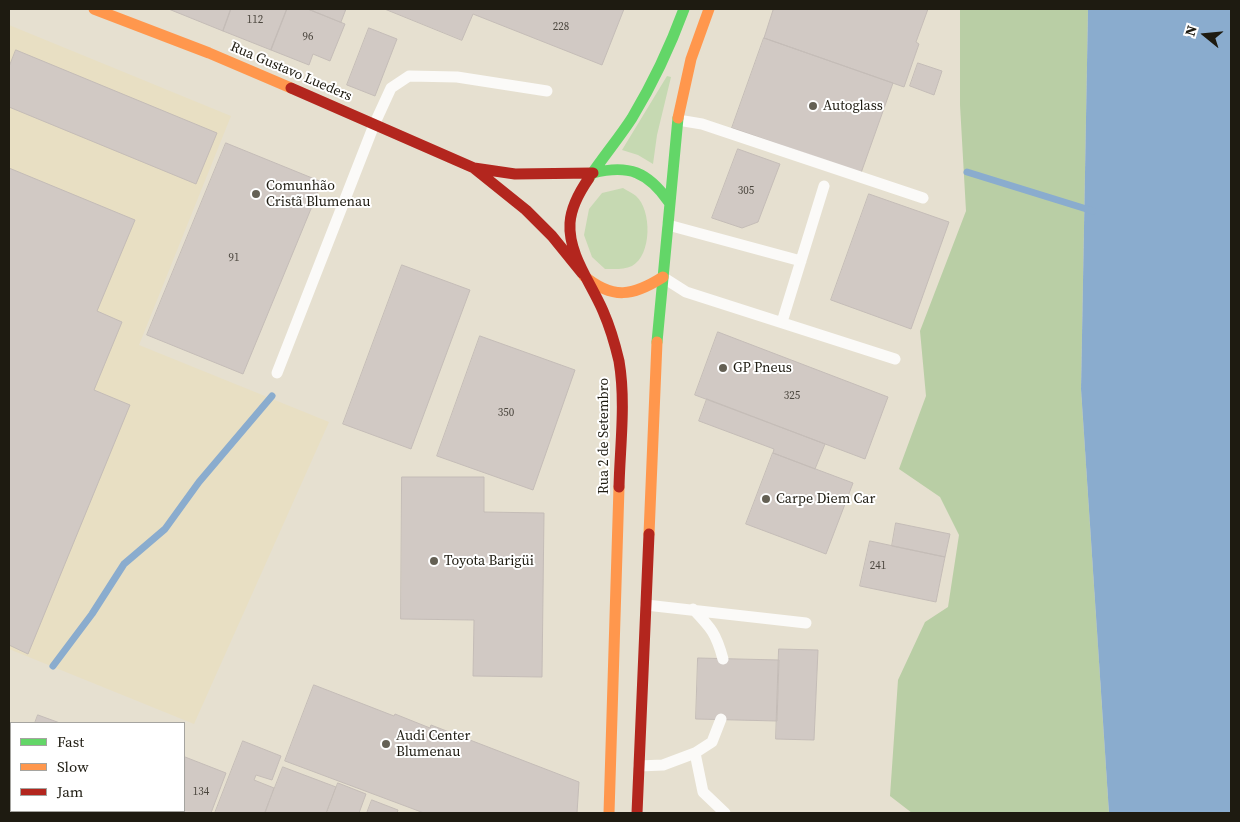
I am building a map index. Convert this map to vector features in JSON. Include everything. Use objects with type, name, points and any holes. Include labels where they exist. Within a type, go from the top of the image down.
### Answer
[{"type":"main road","name":"Rua Gustavo Lueders","points":[[94,9],[208,53],[474,168],[526,210],[552,236],[584,276]]},
{"type":"main road","name":"Rua 2 de Setembro","points":[[609,813],[619,534],[621,379],[612,333],[603,311],[584,276],[572,244],[570,222],[578,197],[630,121],[651,85],[684,9]]},
{"type":"main road","points":[[637,813],[657,335],[678,120],[691,59],[709,9]]},
{"type":"main road","name":"Rua Gustavo Lueders","points":[[474,168],[514,174],[593,173]]},
{"type":"main road","points":[[593,173],[605,169],[618,168],[643,174],[663,191],[669,202]]},
{"type":"main road","points":[[584,276],[600,288],[616,293],[634,292],[663,277]]},
{"type":"lane","points":[[277,373],[374,124],[391,88],[409,76],[457,77],[547,91]]},
{"type":"lane","points":[[678,120],[702,124],[923,198]]},
{"type":"lane","points":[[782,322],[824,186]]},
{"type":"lane","points":[[668,225],[801,261]]},
{"type":"lane","points":[[663,277],[686,292],[895,359]]},
{"type":"lane","points":[[646,604],[806,623]]},
{"type":"lane","points":[[693,609],[711,628],[718,640],[723,659]]},
{"type":"lane","points":[[639,766],[663,765],[695,753],[712,742],[721,719]]},
{"type":"lane","points":[[695,753],[703,792],[725,813]]},
{"type":"shaded area","points":[[9,25],[231,116],[139,345],[329,422],[194,724],[9,649]]},
{"type":"green space","points":[[960,9],[1088,9],[1081,389],[1109,813],[912,813],[890,796],[898,680],[925,622],[948,607],[959,535],[940,497],[899,469],[926,396],[920,331],[966,211],[960,105]]},
{"type":"green space","points":[[667,76],[671,77],[657,135],[653,164],[638,155],[622,150]]},
{"type":"green space","points":[[623,188],[635,195],[645,211],[648,232],[646,243],[639,260],[632,266],[622,269],[605,269],[592,257],[584,235],[589,209],[602,193]]},
{"type":"water","points":[[1088,9],[1231,9],[1231,813],[1109,813],[1081,389]]},
{"type":"building","points":[[172,9],[231,9],[223,31]]},
{"type":"building","points":[[231,9],[287,9],[271,50],[223,31]]},
{"type":"building","points":[[287,9],[308,9],[345,24],[330,61],[313,54],[309,65],[271,50]]},
{"type":"building","points":[[308,9],[346,9],[341,22]]},
{"type":"building","points":[[385,9],[624,9],[602,65],[473,14],[462,40]]},
{"type":"building","points":[[770,9],[928,9],[916,42],[919,44],[904,87],[764,38],[773,10]]},
{"type":"building","points":[[369,28],[397,39],[375,96],[347,85]]},
{"type":"building","name":"Autoglass","points":[[764,38],[893,83],[861,173],[732,128]]},
{"type":"building","points":[[16,50],[217,133],[196,184],[9,107],[9,67]]},
{"type":"building","points":[[918,63],[942,71],[934,95],[910,86]]},
{"type":"building","points":[[226,143],[322,182],[243,374],[147,335]]},
{"type":"building","points":[[738,149],[780,164],[758,222],[742,228],[712,218]]},
{"type":"building","points":[[9,168],[135,220],[97,311],[122,322],[94,390],[130,405],[28,654],[9,645]]},
{"type":"building","points":[[869,194],[949,222],[911,329],[831,300]]},
{"type":"building","points":[[402,265],[470,290],[411,449],[343,424]]},
{"type":"building","points":[[718,332],[888,397],[865,459],[695,395]]},
{"type":"building","points":[[480,336],[575,370],[533,490],[437,456]]},
{"type":"building","points":[[707,399],[825,444],[815,469],[773,453],[774,449],[699,421]]},
{"type":"building","points":[[773,453],[853,483],[826,554],[746,524]]},
{"type":"building","points":[[402,477],[484,477],[484,512],[544,513],[542,677],[473,676],[474,620],[401,619]]},
{"type":"building","points":[[896,523],[950,534],[945,557],[892,546]]},
{"type":"building","points":[[870,541],[945,557],[936,602],[860,586]]},
{"type":"building","points":[[779,649],[818,650],[814,740],[776,739]]},
{"type":"building","points":[[698,658],[779,660],[777,721],[696,719]]},
{"type":"building","name":"Audi Center Blumenau","points":[[314,685],[394,716],[395,714],[430,728],[431,725],[579,782],[577,813],[424,813],[285,761]]},
{"type":"building","points":[[38,715],[57,722],[35,722]]},
{"type":"building","points":[[243,741],[281,756],[272,780],[256,775],[254,780],[274,788],[265,813],[215,813]]},
{"type":"building","points":[[185,757],[226,773],[211,813],[157,813],[185,812]]},
{"type":"building","points":[[283,767],[336,787],[326,813],[265,813]]},
{"type":"building","points":[[338,783],[366,794],[359,813],[327,813]]},
{"type":"building","points":[[372,800],[398,810],[397,813],[367,813]]},
{"type":"waterway","points":[[967,172],[1093,211]]},
{"type":"waterway","points":[[53,666],[92,614],[124,564],[165,529],[199,482],[272,396]]},
{"type":"traffic: fast","points":[[589,178],[640,105],[661,65],[684,9]]},
{"type":"traffic: fast","points":[[657,342],[678,118]]},
{"type":"traffic: fast","points":[[593,173],[606,170],[627,170],[637,173],[653,184],[669,202]]},
{"type":"traffic: slow","points":[[94,9],[209,53],[291,88]]},
{"type":"traffic: slow","points":[[678,118],[691,59],[709,9]]},
{"type":"traffic: slow","points":[[584,276],[604,289],[623,293],[642,288],[663,277]]},
{"type":"traffic: slow","points":[[649,534],[657,342]]},
{"type":"traffic: slow","points":[[609,813],[619,487]]},
{"type":"traffic: jam","points":[[291,88],[474,168],[515,174],[593,173]]},
{"type":"traffic: jam","points":[[475,169],[526,210],[552,236],[582,273]]},
{"type":"traffic: jam","points":[[589,178],[574,205],[570,223],[570,235],[576,257],[608,323],[619,361],[622,392],[619,487]]},
{"type":"traffic: jam","points":[[637,813],[649,534]]},
{"type":"place","name":"Autoglass","points":[[813,106]]},
{"type":"place","name":"Comunhão Cristã Blumenau","points":[[256,194]]},
{"type":"place","name":"GP Pneus","points":[[723,368]]},
{"type":"place","name":"Carpe Diem Car","points":[[766,499]]},
{"type":"place","name":"Toyota Barigüi","points":[[434,561]]},
{"type":"place","name":"Audi Center Blumenau","points":[[386,744]]}]
